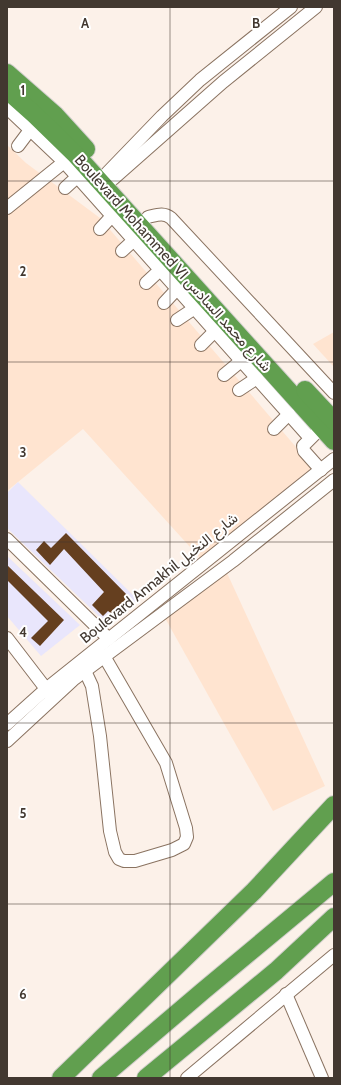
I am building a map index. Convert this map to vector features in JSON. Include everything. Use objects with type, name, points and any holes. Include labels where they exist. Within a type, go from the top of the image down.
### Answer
[{"type":"highway","name":"Boulevard Mohammed VI شارع محمد السادس","points":[[7,73],[55,115],[148,217],[325,432]]},
{"type":"highway","name":"Boulevard Mohammed VI شارع محمد السادس","points":[[7,90],[35,115],[70,158],[325,432]]},
{"type":"highway","points":[[61,1078],[254,891],[334,805]]},
{"type":"highway","points":[[101,1078],[334,882]]},
{"type":"highway","points":[[146,1078],[276,971],[334,918]]},
{"type":"highway","points":[[276,971],[334,929]]},
{"type":"street","points":[[110,176],[162,116],[200,80],[291,7]]},
{"type":"street","points":[[110,176],[316,7]]},
{"type":"street","points":[[7,108],[30,130],[70,158],[78,177],[288,414],[325,432]]},
{"type":"street","points":[[18,146],[30,130]]},
{"type":"street","points":[[7,208],[70,158]]},
{"type":"street","points":[[65,188],[78,177]]},
{"type":"street","points":[[148,217],[166,214],[171,218],[334,393]]},
{"type":"street","points":[[100,229],[112,216]]},
{"type":"street","points":[[122,251],[134,240]]},
{"type":"street","points":[[146,283],[160,270]]},
{"type":"street","points":[[164,303],[177,289]]},
{"type":"street","points":[[177,320],[194,308]]},
{"type":"street","points":[[201,345],[215,331]]},
{"type":"street","points":[[224,375],[241,361]]},
{"type":"street","points":[[239,390],[256,378]]},
{"type":"street","points":[[274,429],[288,414]]},
{"type":"street","points":[[321,470],[304,451],[303,446],[325,432]]},
{"type":"street","name":"Boulevard Annakhil شارع النخيل","points":[[7,741],[49,693],[108,639],[334,459]]},
{"type":"street","name":"Boulevard Annakhil شارع النخيل","points":[[7,724],[49,693],[85,671],[233,561],[334,480]]},
{"type":"street","points":[[7,539],[108,639]]},
{"type":"street","points":[[7,638],[49,693]]},
{"type":"street","points":[[85,671],[92,686],[100,736],[110,831],[115,852],[119,859],[124,861],[135,861],[172,850],[184,844],[187,838],[186,828],[166,763],[104,656]]},
{"type":"street","points":[[188,1078],[334,955]]},
{"type":"street","points":[[286,994],[322,1078]]},
{"type":"shaded area","points":[[7,145],[26,163],[100,218],[313,467],[200,558],[83,429],[7,491]]},
{"type":"shaded area","points":[[334,332],[334,367],[313,344]]},
{"type":"shaded area","points":[[18,482],[138,600],[107,624],[7,528],[7,493]]},
{"type":"shaded area","points":[[7,556],[80,625],[41,656],[7,616]]},
{"type":"shaded area","points":[[227,573],[325,786],[273,811],[165,618]]},
{"type":"building","points":[[66,533],[131,599],[116,617],[108,611],[103,616],[92,605],[104,592],[64,549],[50,565],[36,550],[44,541],[51,548]]},
{"type":"building","points":[[7,565],[64,620],[40,646],[31,638],[48,621],[7,580]]}]
